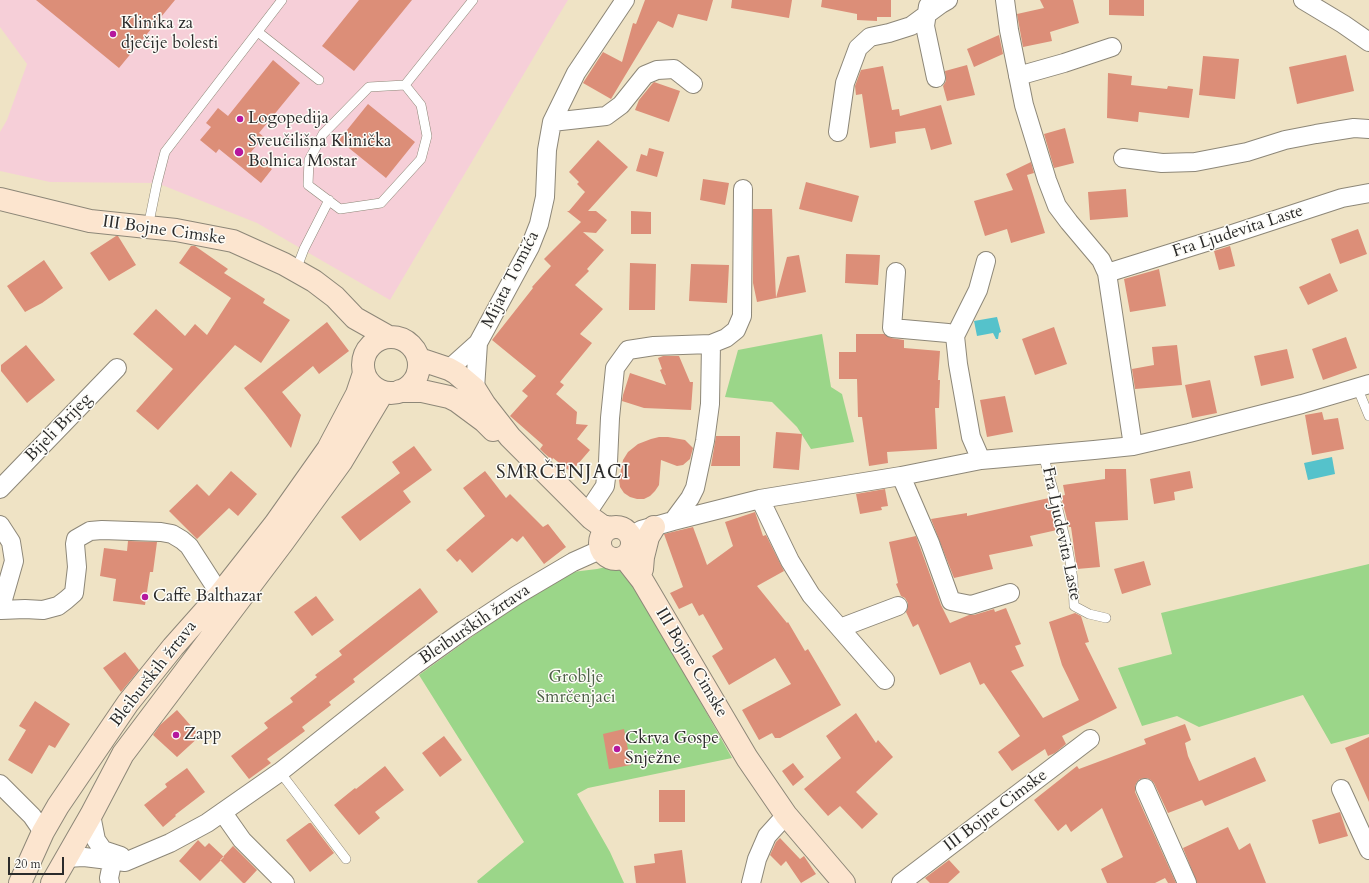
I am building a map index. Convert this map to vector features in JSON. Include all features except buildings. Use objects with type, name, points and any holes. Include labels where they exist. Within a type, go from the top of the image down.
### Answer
[{"type":"street","name":"Mijata Tomića","points":[[448,369],[478,343],[530,247],[539,224],[545,197],[547,150],[552,122],[576,73],[625,0]]},
{"type":"street","points":[[838,132],[845,83],[858,48],[870,37],[911,26],[928,6],[948,0]]},
{"type":"street","points":[[1005,0],[1009,30],[1024,106],[1047,180],[1057,206],[1101,260],[1107,272],[1133,446]]},
{"type":"street","points":[[1303,0],[1343,24],[1369,42]]},
{"type":"street","points":[[928,6],[924,26],[936,78]]},
{"type":"street","points":[[1018,76],[1112,47]]},
{"type":"street","points":[[552,122],[606,116],[621,105],[645,75],[657,70],[674,69],[692,84]]},
{"type":"street","points":[[1123,158],[1162,163],[1195,162],[1247,152],[1286,140],[1316,134],[1354,128],[1369,129]]},
{"type":"street","points":[[586,513],[605,486],[615,368],[628,350],[654,346],[711,344],[726,338],[736,330],[742,316],[743,190]]},
{"type":"street","name":"Fra Ljudevita Laste","points":[[1107,272],[1342,198],[1369,192]]},
{"type":"street","name":"III Bojne Cimske","points":[[0,199],[90,221],[176,230],[234,241],[296,270],[335,297],[355,318],[387,336]]},
{"type":"street","points":[[981,460],[971,437],[958,364],[955,336],[978,290],[986,261]]},
{"type":"street","points":[[896,272],[892,328],[948,333],[955,336]]},
{"type":"street","name":"III Bojne Cimske","points":[[355,318],[368,349]]},
{"type":"street","points":[[391,392],[407,388],[414,382],[420,368],[419,359],[413,346],[406,340],[396,336],[387,336],[378,339],[365,354],[363,364],[364,373],[368,381],[375,388],[391,392],[430,392],[449,397],[468,409],[484,421],[587,522],[611,538]]},
{"type":"street","name":"Mijata Tomića","points":[[475,389],[478,343]]},
{"type":"street","points":[[691,509],[705,441],[710,404],[711,344]]},
{"type":"street","points":[[419,359],[456,373],[475,389],[485,405],[510,437],[586,513],[602,526],[611,538]]},
{"type":"street","name":"Bijeli Brijeg","points":[[0,489],[117,368]]},
{"type":"street","name":"Bleiburških žrtava","points":[[20,883],[43,832],[58,806],[128,703],[173,646],[220,594],[275,524],[328,449],[357,394],[364,373]]},
{"type":"street","name":"Fra Ljudevita Laste","points":[[611,538],[663,524],[691,509],[901,476],[981,460],[1133,446],[1302,404],[1363,386]]},
{"type":"street","name":"Bleiburških žrtava","points":[[52,883],[91,815],[123,754],[283,542],[391,392]]},
{"type":"street","points":[[901,476],[930,543],[950,601],[971,605],[1010,593]]},
{"type":"street","points":[[760,499],[790,561],[812,595],[885,680]]},
{"type":"street","points":[[642,580],[643,557],[648,537],[663,524]]},
{"type":"street","points":[[0,525],[11,542],[14,561],[0,610],[43,610],[58,606],[66,600],[74,593],[77,568],[76,539],[90,531],[102,530],[161,532],[172,534],[189,546],[220,594]]},
{"type":"street","name":"III Bojne Cimske","points":[[611,538],[609,557],[624,557],[642,580],[747,758],[786,815],[844,883]]},
{"type":"street","name":"Bleiburških žrtava","points":[[66,858],[113,858],[125,862],[177,839],[223,813],[280,772],[415,665],[464,630],[517,595],[611,538]]},
{"type":"street","points":[[840,628],[898,606]]},
{"type":"street","name":"III Bojne Cimske","points":[[901,883],[1090,738]]},
{"type":"street","points":[[0,784],[32,816],[43,832]]},
{"type":"street","points":[[1145,788],[1188,883]]},
{"type":"street","points":[[1341,789],[1369,850]]},
{"type":"street","points":[[223,813],[242,840],[285,883]]},
{"type":"street","points":[[91,815],[96,840],[103,850],[113,858],[109,878],[110,883]]},
{"type":"street","points":[[751,883],[756,859],[767,836],[786,815]]},
{"type":"lane","points":[[148,227],[165,152],[282,0]]},
{"type":"lane","points":[[405,85],[421,105],[427,136],[421,159],[381,203],[340,209],[308,184],[308,160],[323,134],[369,87],[405,85],[473,0]]},
{"type":"lane","points":[[258,32],[319,80]]},
{"type":"lane","points":[[296,270],[304,249],[329,200]]},
{"type":"lane","name":"Fra Ljudevita Laste","points":[[1363,386],[1369,416]]},
{"type":"lane","name":"Fra Ljudevita Laste","points":[[1044,455],[1068,550],[1073,579],[1074,606],[1089,614],[1106,618]]},
{"type":"lane","points":[[280,772],[346,859]]},
{"type":"shaded area","name":"Sveučilišna Klinička Bolnica Mostar","points":[[0,0],[568,0],[390,300],[257,223],[157,183],[50,182],[0,171],[0,132],[7,120],[27,64],[0,27]]},
{"type":"green space","points":[[822,334],[831,387],[842,394],[854,442],[811,449],[797,427],[772,402],[725,397],[738,350]]},
{"type":"green space","points":[[1369,564],[1369,734],[1331,744],[1303,695],[1199,727],[1177,716],[1142,726],[1118,668],[1172,654],[1161,613]]},
{"type":"green space","name":"Groblje Smrčenjaci","points":[[615,565],[642,598],[732,758],[588,788],[577,794],[610,852],[624,883],[478,883],[477,881],[524,842],[419,675],[564,573]]},
{"type":"water","points":[[997,317],[1001,332],[999,333],[998,339],[996,339],[993,333],[977,336],[974,321]]},
{"type":"water","points":[[1332,457],[1335,474],[1308,480],[1304,463]]},
{"type":"place","name":"Klinika za dječije bolesti","points":[[113,34]]},
{"type":"place","name":"Logopedija","points":[[240,119]]},
{"type":"place","name":"Sveučilišna Klinička Bolnica Mostar","points":[[239,152]]},
{"type":"place","name":"Caffe Balthazar","points":[[145,597]]},
{"type":"place","name":"Zapp","points":[[176,735]]},
{"type":"place","name":"Ckrva Gospe Snježne","points":[[617,749]]},
{"type":"district","name":"SMRČENJACI","points":[[563,474]]}]
